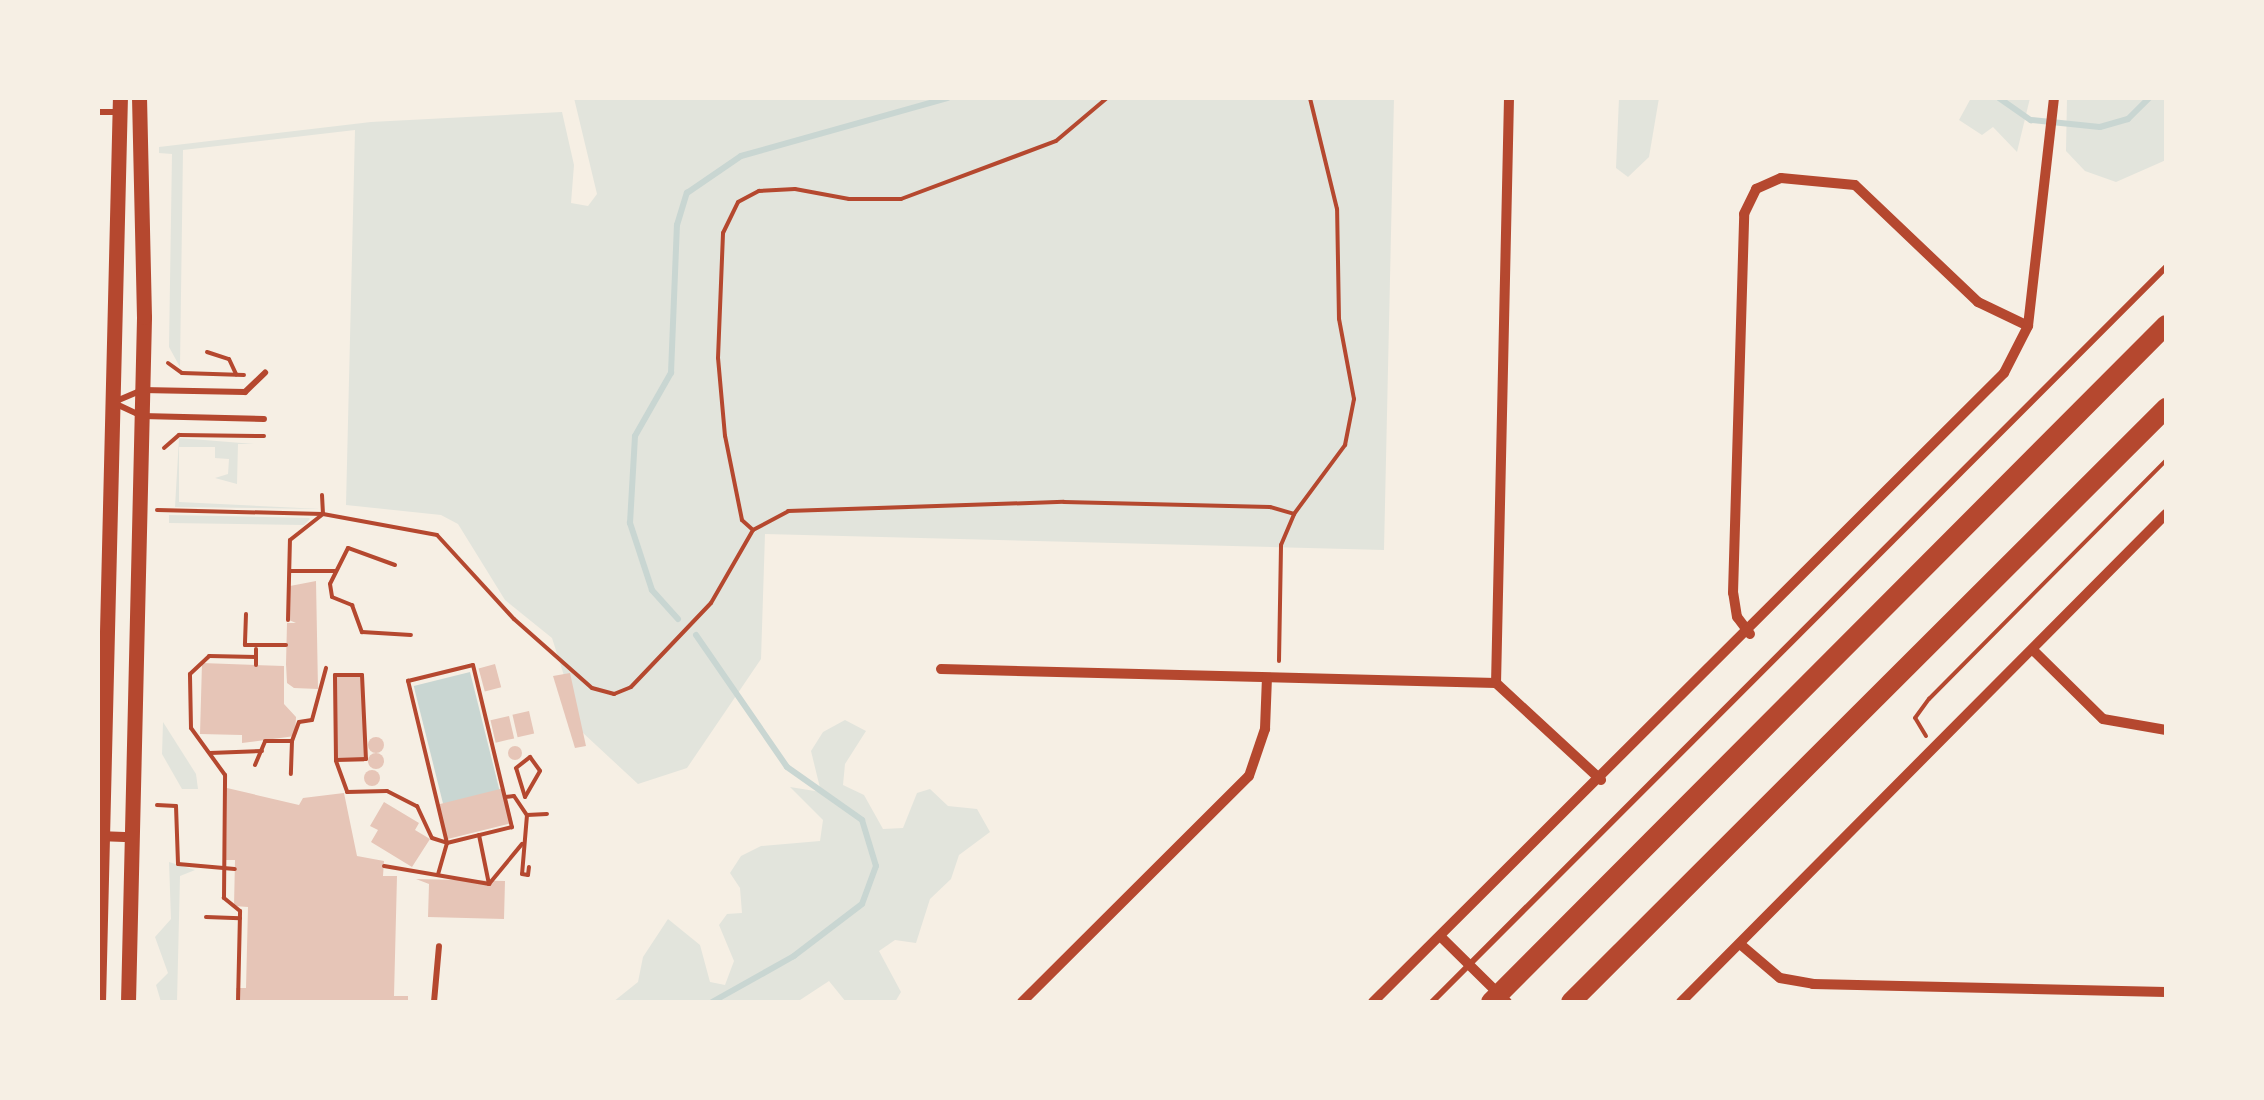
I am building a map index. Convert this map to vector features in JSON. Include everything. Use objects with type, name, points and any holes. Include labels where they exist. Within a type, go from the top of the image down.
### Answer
[{"type":"highway","points":[[1491,1002],[2166,325]]},
{"type":"highway","points":[[1570,1002],[2166,408]]},
{"type":"main road","points":[[128,1002],[142,416],[138,98]]},
{"type":"main road","points":[[98,1002],[120,105]]},
{"type":"street","points":[[1496,683],[1509,98]]},
{"type":"street","points":[[1373,1002],[1750,634],[1993,387],[2028,326],[2054,98]]},
{"type":"street","points":[[1750,634],[1737,617],[1733,593],[1744,214],[1756,189],[1781,178],[1856,185],[1978,302],[2028,326]]},
{"type":"street","points":[[1681,1002],[2166,514]]},
{"type":"street","points":[[2034,651],[2103,719],[2166,730]]},
{"type":"street","points":[[940,669],[1496,683],[1601,780]]},
{"type":"street","points":[[1022,1002],[1249,776],[1265,729],[1272,678]]},
{"type":"street","points":[[100,836],[132,837]]},
{"type":"street","points":[[1440,936],[1508,1002]]},
{"type":"street","points":[[1740,944],[1780,978],[1813,984],[2166,992]]},
{"type":"lane","points":[[98,112],[120,105]]},
{"type":"lane","points":[[1432,1002],[2166,267]]},
{"type":"lane","points":[[112,402],[142,390],[245,392],[266,373]]},
{"type":"lane","points":[[112,402],[142,416],[264,419]]},
{"type":"lane","points":[[434,1002],[439,946]]},
{"type":"path","points":[[753,530],[742,520],[725,436],[718,358],[723,233],[738,202],[759,191],[795,189],[849,199],[901,199],[1056,141],[1107,98]]},
{"type":"path","points":[[1272,678],[1281,545],[1294,514],[1345,445],[1354,398],[1339,319],[1337,209],[1310,98]]},
{"type":"path","points":[[208,352],[229,359],[236,374]]},
{"type":"path","points":[[168,363],[182,373],[266,373]]},
{"type":"path","points":[[164,448],[179,435],[264,436]]},
{"type":"path","points":[[1936,748],[1916,723],[1916,714],[2166,460]]},
{"type":"path","points":[[322,495],[323,514]]},
{"type":"path","points":[[157,510],[323,514],[446,540],[514,619],[606,693],[631,687],[711,604],[753,530],[798,508],[894,502],[1270,507],[1294,514]]},
{"type":"path","points":[[288,620],[290,540],[323,514]]},
{"type":"path","points":[[395,565],[348,548],[335,571],[332,597],[352,605],[362,632],[411,635]]},
{"type":"path","points":[[289,571],[335,571]]},
{"type":"path","points":[[246,614],[245,646],[256,649],[286,645]]},
{"type":"path","points":[[256,649],[256,665]]},
{"type":"path","points":[[238,1002],[240,918],[224,898],[226,780],[191,728],[192,668],[202,658],[220,654],[256,657]]},
{"type":"path","points":[[336,760],[366,760],[362,675],[335,676],[336,760],[346,792],[405,796],[432,838],[448,843],[512,827],[473,665],[408,681],[448,843],[438,875]]},
{"type":"path","points":[[292,774],[292,742],[298,722],[312,720],[326,668]]},
{"type":"path","points":[[255,765],[265,740],[292,742]]},
{"type":"path","points":[[210,753],[262,752]]},
{"type":"path","points":[[522,807],[530,796],[540,771],[530,757],[518,762],[515,775],[520,795],[530,796]]},
{"type":"path","points":[[505,797],[514,796],[526,815],[522,874],[528,875],[530,868]]},
{"type":"path","points":[[157,805],[176,806],[178,864],[236,869]]},
{"type":"path","points":[[526,815],[547,814]]},
{"type":"path","points":[[479,835],[489,884]]},
{"type":"path","points":[[489,884],[522,844]]},
{"type":"path","points":[[384,866],[489,884]]},
{"type":"path","points":[[206,916],[240,918]]},
{"type":"shaded area","points":[[574,98],[1394,98],[1384,550],[765,534],[761,659],[687,768],[638,784],[582,732],[552,638],[505,600],[458,524],[441,515],[346,505],[355,130],[183,150],[180,367],[169,347],[172,154],[159,153],[159,147],[371,122],[562,112],[574,165],[571,203],[588,206],[597,194]]},
{"type":"shaded area","points":[[1619,98],[1659,98],[1649,157],[1628,177],[1616,168]]},
{"type":"shaded area","points":[[1971,98],[2030,98],[2017,152],[1993,127],[1982,135],[1959,120]]},
{"type":"shaded area","points":[[2067,98],[2166,98],[2166,160],[2116,182],[2085,171],[2066,151]]},
{"type":"shaded area","points":[[179,438],[254,444],[238,444],[237,484],[215,478],[228,474],[229,459],[215,458],[215,447],[179,447],[179,502],[321,509],[175,507]]},
{"type":"shaded area","points":[[169,515],[310,519],[304,525],[169,523]]},
{"type":"shaded area","points":[[470,672],[507,820],[451,834],[414,686]]},
{"type":"shaded area","points":[[845,720],[866,731],[845,764],[843,785],[864,795],[883,829],[903,828],[917,793],[930,789],[948,806],[977,809],[990,832],[959,855],[951,879],[930,899],[916,943],[895,940],[879,951],[901,992],[895,1002],[846,1002],[829,981],[797,1002],[613,1002],[638,982],[643,957],[668,919],[700,945],[710,982],[725,985],[734,961],[719,925],[727,914],[742,913],[740,888],[730,873],[741,856],[761,846],[820,841],[823,820],[790,787],[821,792],[811,751],[823,732]]},
{"type":"shaded area","points":[[163,722],[196,774],[198,789],[182,789],[162,754]]},
{"type":"shaded area","points":[[169,862],[195,870],[180,876],[177,1002],[161,1002],[156,985],[168,973],[155,937],[171,919]]},
{"type":"building","points":[[316,581],[318,689],[294,688],[287,683],[286,664],[287,623],[296,623],[289,620],[290,586]]},
{"type":"building","points":[[202,663],[284,666],[284,704],[296,717],[295,736],[242,743],[242,735],[200,734]]},
{"type":"building","points":[[495,664],[501,687],[485,692],[479,668]]},
{"type":"building","points":[[570,673],[586,746],[575,748],[553,676]]},
{"type":"building","points":[[334,674],[364,674],[364,762],[334,762]]},
{"type":"building","points":[[529,711],[534,733],[518,737],[512,715]]},
{"type":"building","points":[[509,716],[514,738],[496,743],[490,720]]},
{"type":"building","points":[[376,737],[384,745],[376,753],[368,745]]},
{"type":"building","points":[[515,746],[522,753],[515,760],[508,753]]},
{"type":"building","points":[[376,753],[384,761],[376,769],[368,761]]},
{"type":"building","points":[[372,770],[380,778],[372,786],[364,778]]},
{"type":"building","points":[[227,788],[299,805],[303,798],[344,793],[357,856],[384,861],[383,876],[397,876],[394,996],[408,996],[408,1002],[236,1002],[236,988],[246,988],[248,907],[234,906],[235,860],[226,860]]},
{"type":"building","points":[[504,788],[513,823],[446,840],[437,805]]},
{"type":"building","points":[[384,802],[419,823],[415,830],[430,839],[412,867],[371,842],[378,830],[370,826]]},
{"type":"building","points":[[416,879],[505,881],[504,919],[428,917],[429,884]]},
{"type":"waterway","points":[[678,619],[652,590],[630,523],[635,436],[671,373],[677,225],[687,193],[741,156],[948,98]]},
{"type":"waterway","points":[[1999,98],[2031,120],[2100,127],[2128,119],[2149,98]]},
{"type":"waterway","points":[[696,635],[787,767],[862,820],[876,866],[862,904],[794,956],[712,1002]]}]
